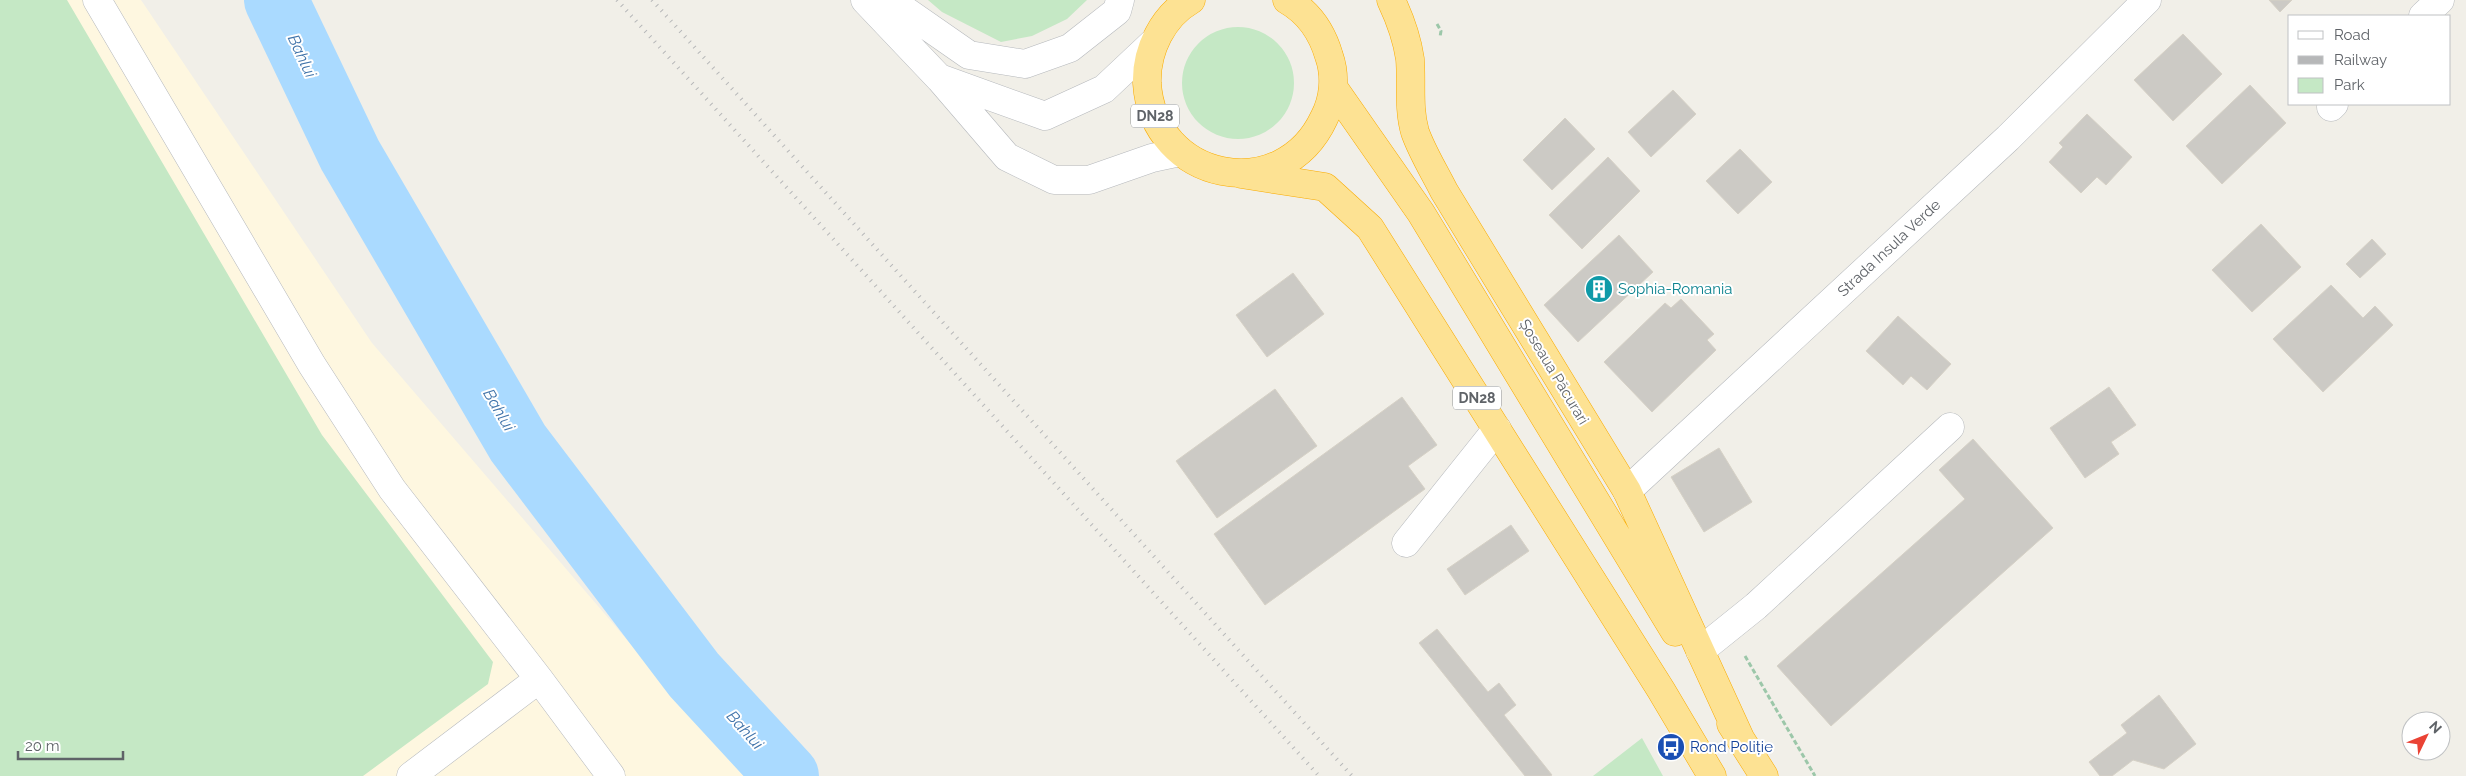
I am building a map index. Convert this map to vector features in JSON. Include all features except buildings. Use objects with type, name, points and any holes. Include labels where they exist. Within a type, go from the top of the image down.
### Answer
[{"type":"highway","name":"DN28","points":[[1241,174],[1264,171],[1278,165],[1304,148],[1319,130],[1328,110],[1333,88],[1332,64],[1325,41],[1312,20],[1287,0]]},
{"type":"highway","name":"Șoseaua Păcurari","points":[[1391,0],[1403,25],[1410,58],[1410,108],[1415,131],[1424,154],[1627,491],[1740,740]]},
{"type":"highway","name":"DN28","points":[[1180,5],[1154,42],[1147,70],[1148,101],[1160,129],[1180,152],[1209,168],[1325,187],[1370,228],[1414,301],[1661,690],[1712,776]]},
{"type":"highway","name":"DN28","points":[[1333,88],[1421,213],[1740,740],[1764,776]]},
{"type":"street","points":[[97,0],[312,365],[387,481],[540,679],[611,776]]},
{"type":"street","points":[[865,0],[940,79],[1007,157],[1054,180],[1089,180],[1152,158],[1180,152]]},
{"type":"street","points":[[890,0],[969,55],[1025,64],[1070,48],[1117,10],[1120,0]]},
{"type":"street","name":"Strada Insula Verde","points":[[1627,491],[2008,138],[2147,0]]},
{"type":"street","points":[[2424,15],[2440,0]]},
{"type":"street","points":[[940,79],[1045,116],[1104,89],[1154,42]]},
{"type":"street","points":[[1700,651],[1756,606],[1950,427]]},
{"type":"street","points":[[1406,543],[1497,429]]},
{"type":"street","points":[[411,776],[540,679]]},
{"type":"shaded area","points":[[0,0],[141,0],[372,343],[744,776],[0,776]]},
{"type":"green space","points":[[0,0],[67,0],[322,435],[493,662],[488,684],[363,776],[0,776]]},
{"type":"green space","points":[[928,0],[1087,0],[1067,19],[1032,36],[1001,42],[942,12]]},
{"type":"green space","points":[[1238,27],[1260,31],[1278,43],[1290,61],[1294,83],[1290,105],[1278,123],[1260,135],[1238,139],[1216,135],[1198,123],[1186,105],[1182,83],[1186,61],[1198,43],[1216,31]]},
{"type":"green space","points":[[1642,738],[1663,776],[1593,776]]},
{"type":"waterway","name":"Bahlui","points":[[276,0],[350,155],[518,443],[694,675],[787,776]]},
{"type":"railway","points":[[617,0],[1319,776]]},
{"type":"railway","points":[[652,0],[1352,776]]},
{"type":"place","name":"Sophia-Romania","points":[[1599,289]]},
{"type":"place","name":"Rond Poliție","points":[[1671,747]]}]
